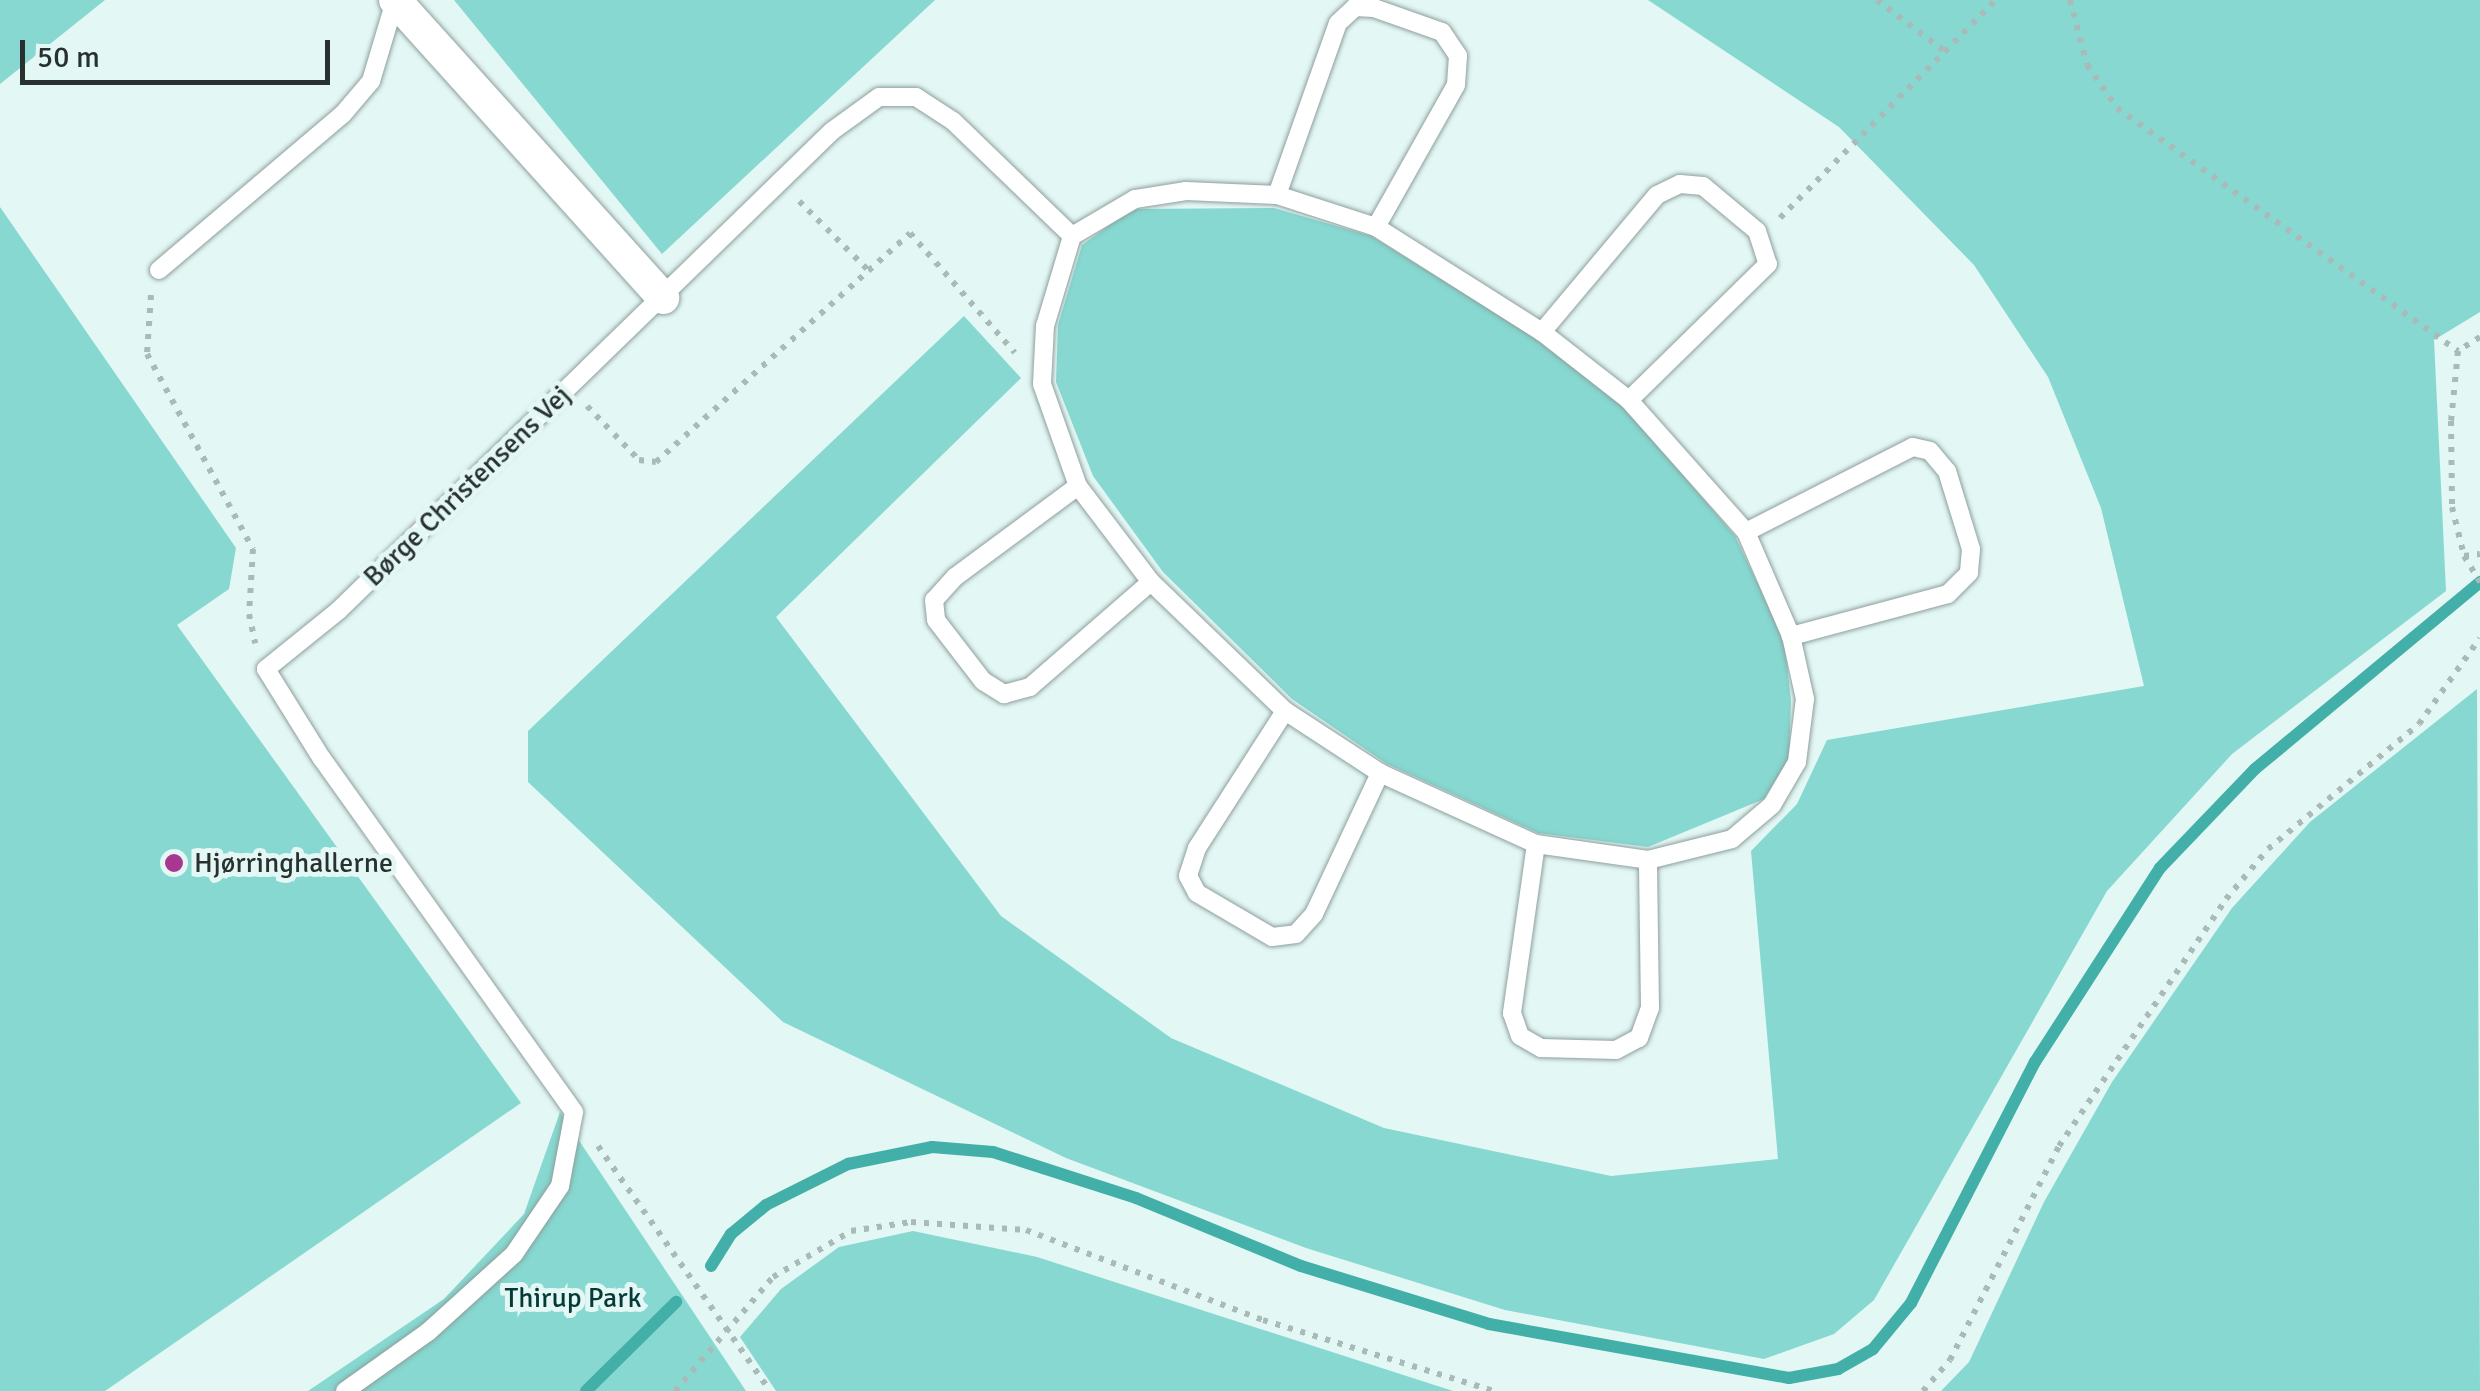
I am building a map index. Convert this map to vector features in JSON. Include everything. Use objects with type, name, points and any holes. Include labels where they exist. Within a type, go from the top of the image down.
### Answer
[{"type":"street","points":[[395,0],[663,298]]},
{"type":"lane","points":[[159,270],[344,114],[371,81],[395,0]]},
{"type":"lane","points":[[1277,196],[1338,23],[1355,8],[1374,8],[1442,32],[1458,56],[1456,84],[1376,227]]},
{"type":"lane","name":"Børge Christensens Vej","points":[[266,669],[339,610],[781,182],[879,97],[916,97],[953,121],[1072,236]]},
{"type":"lane","points":[[1542,332],[1656,195],[1680,184],[1703,186],[1757,232],[1768,264],[1629,400]]},
{"type":"lane","points":[[1186,191],[1277,196],[1376,227],[1542,332],[1629,400],[1746,532],[1791,636],[1805,699],[1797,762],[1772,805],[1732,839],[1648,860],[1536,844],[1380,774],[1285,712],[1152,582],[1078,486],[1042,384],[1045,326],[1072,236],[1136,198],[1186,191]]},
{"type":"lane","points":[[1746,532],[1913,447],[1930,451],[1947,471],[1971,549],[1968,573],[1948,594],[1791,636]]},
{"type":"lane","points":[[1078,486],[955,577],[934,600],[936,620],[948,636],[983,681],[1004,694],[1030,687],[1152,582]]},
{"type":"lane","points":[[266,669],[322,760],[574,1112],[560,1186],[514,1254],[428,1332],[345,1391]]},
{"type":"lane","points":[[1285,712],[1198,848],[1188,876],[1197,893],[1272,937],[1296,934],[1314,914],[1380,774]]},
{"type":"lane","points":[[1536,844],[1512,1013],[1520,1036],[1541,1048],[1616,1050],[1639,1038],[1650,1008],[1648,860]]},
{"type":"path","points":[[1878,0],[1943,50]]},
{"type":"path","points":[[1757,232],[1784,216],[1996,0]]},
{"type":"path","points":[[2070,0],[2087,64],[2117,108],[2458,352]]},
{"type":"path","points":[[781,182],[868,271]]},
{"type":"path","points":[[569,388],[639,460],[656,462],[910,233],[1042,384]]},
{"type":"path","points":[[159,270],[144,328],[147,354],[247,532],[254,560],[248,614],[266,669]]},
{"type":"path","points":[[2458,352],[2480,336]]},
{"type":"path","points":[[2458,352],[2452,507],[2464,556],[2480,582]]},
{"type":"path","points":[[2464,556],[2480,554]]},
{"type":"path","points":[[1923,1391],[1950,1360],[2059,1146],[2226,900],[2268,849],[2420,724],[2480,638]]},
{"type":"path","points":[[574,1112],[770,1391]]},
{"type":"path","points":[[675,1391],[773,1277],[850,1231],[911,1222],[1026,1230],[1263,1320],[1494,1391]]},
{"type":"green space","points":[[0,0],[105,0],[0,84]]},
{"type":"green space","points":[[454,0],[935,0],[662,254]]},
{"type":"green space","points":[[1648,0],[2480,0],[2480,312],[2434,340],[2446,591],[2232,754],[2107,891],[1874,1300],[1834,1334],[1764,1359],[1505,1310],[1306,1248],[1066,1158],[783,1022],[528,782],[528,731],[964,316],[1021,378],[776,617],[1001,916],[1171,1038],[1384,1128],[1611,1176],[1778,1159],[1751,851],[1797,804],[1827,740],[2144,686],[2101,508],[2048,377],[1974,265],[1839,127]]},
{"type":"green space","name":"Hjørringhallerne","points":[[0,207],[236,548],[229,589],[177,625],[521,1103],[105,1391],[0,1391]]},
{"type":"green space","points":[[1274,208],[1371,236],[1534,336],[1624,406],[1735,536],[1784,639],[1791,700],[1789,759],[1764,799],[1648,847],[1538,833],[1387,764],[1292,699],[1163,572],[1093,476],[1056,382],[1058,325],[1082,245],[1132,209]]},
{"type":"green space","points":[[2477,689],[2480,1391],[1941,1391],[1969,1362],[2044,1202],[2112,1082],[2232,908],[2310,822]]},
{"type":"green space","name":"Thirup Park","points":[[560,1112],[746,1391],[308,1391],[444,1299],[524,1214]]},
{"type":"green space","points":[[913,1231],[1037,1257],[1453,1391],[776,1391],[740,1337],[781,1289],[839,1247]]},
{"type":"waterway","points":[[711,1266],[731,1234],[766,1205],[848,1164],[932,1147],[993,1152],[1136,1198],[1301,1266],[1489,1324],[1789,1378],[1838,1369],[1873,1349],[1911,1303],[2035,1062],[2160,868],[2255,769],[2480,582]]},
{"type":"waterway","points":[[586,1391],[676,1302]]},
{"type":"place","name":"Hjørringhallerne","points":[[174,863]]}]
